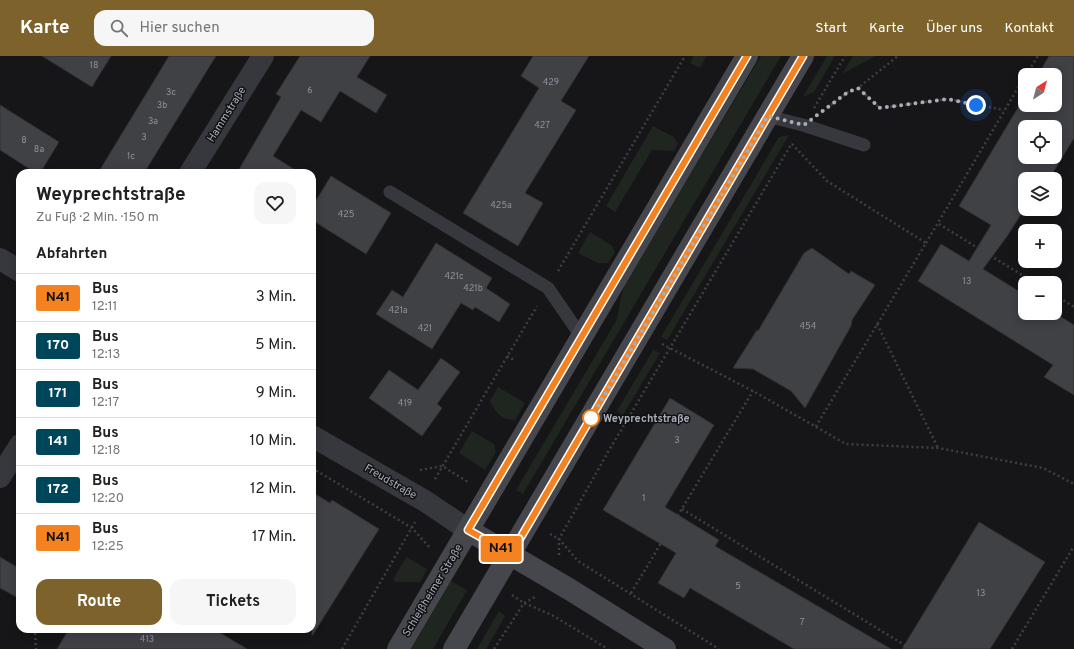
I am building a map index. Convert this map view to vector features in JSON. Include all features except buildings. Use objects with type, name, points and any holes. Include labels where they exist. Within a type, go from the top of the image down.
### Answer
[{"type":"main road","name":"Schleißheimer Straße","points":[[398,649],[747,56]]},
{"type":"main road","points":[[454,649],[803,56]]},
{"type":"main road","points":[[468,530],[511,554],[665,649]]},
{"type":"street","name":"Hammstraße","points":[[192,169],[263,56]]},
{"type":"street","points":[[0,259],[16,269]]},
{"type":"street","name":"Freudstraße","points":[[316,438],[425,501],[468,530]]},
{"type":"street","points":[[0,478],[16,452]]},
{"type":"lane","points":[[768,116],[804,125],[864,145]]},
{"type":"lane","points":[[390,192],[548,288],[581,336]]},
{"type":"path","points":[[342,649],[412,528],[442,466],[685,56]]},
{"type":"path","points":[[719,649],[578,561],[559,539],[608,452],[845,56]]},
{"type":"path","points":[[804,125],[848,92],[858,88],[898,56]]},
{"type":"path","points":[[1030,68],[1038,56]]},
{"type":"path","points":[[815,428],[926,243],[939,224],[1018,87]]},
{"type":"path","points":[[858,88],[880,108],[948,99],[1004,110]]},
{"type":"path","points":[[792,144],[827,181],[926,243]]},
{"type":"path","points":[[939,224],[1024,276]]},
{"type":"path","points":[[1062,299],[1074,307]]},
{"type":"path","points":[[877,324],[938,448]]},
{"type":"path","points":[[640,333],[753,391],[815,428],[846,444],[938,448],[1043,468],[1074,484]]},
{"type":"path","points":[[507,356],[514,360]]},
{"type":"path","points":[[630,593],[753,391]]},
{"type":"path","points":[[604,449],[608,452]]},
{"type":"path","points":[[316,470],[412,528]]},
{"type":"path","points":[[682,509],[911,649]]},
{"type":"path","points":[[1012,649],[1074,546]]},
{"type":"path","points":[[494,649],[524,603],[552,614],[608,649]]},
{"type":"path","points":[[35,633],[36,649]]},
{"type":"shaded area","points":[[694,56],[707,56],[700,68],[690,63]]},
{"type":"shaded area","points":[[761,56],[781,56],[523,494],[516,490],[616,321],[625,284]]},
{"type":"shaded area","points":[[827,56],[835,56],[814,92],[803,97]]},
{"type":"shaded area","points":[[853,56],[876,56],[842,74]]},
{"type":"shaded area","points":[[653,126],[674,137],[678,144],[674,151],[652,150],[615,212],[606,206]]},
{"type":"shaded area","points":[[789,135],[667,340],[661,337],[779,137]]},
{"type":"shaded area","points":[[590,232],[611,245],[615,252],[608,263],[598,263],[578,253]]},
{"type":"shaded area","points":[[653,350],[660,353],[623,415],[617,411]]},
{"type":"shaded area","points":[[498,387],[525,403],[515,420],[506,419],[494,409],[490,401]]},
{"type":"shaded area","points":[[472,431],[494,444],[496,452],[485,470],[459,453]]},
{"type":"shaded area","points":[[406,557],[427,569],[420,582],[396,582],[393,580]]},
{"type":"shaded area","points":[[451,581],[467,590],[433,649],[411,649]]},
{"type":"shaded area","points":[[499,611],[505,616],[488,646],[486,649],[477,649]]},
{"type":"bus line","name":"N41","points":[[747,56],[468,530],[511,554],[803,56]]},
{"type":"place","name":"Weyprechtstraße","points":[[591,418]]},
{"type":"route","points":[[591,418],[768,116],[804,125],[848,92],[858,88],[880,108],[948,99],[976,105]]}]
